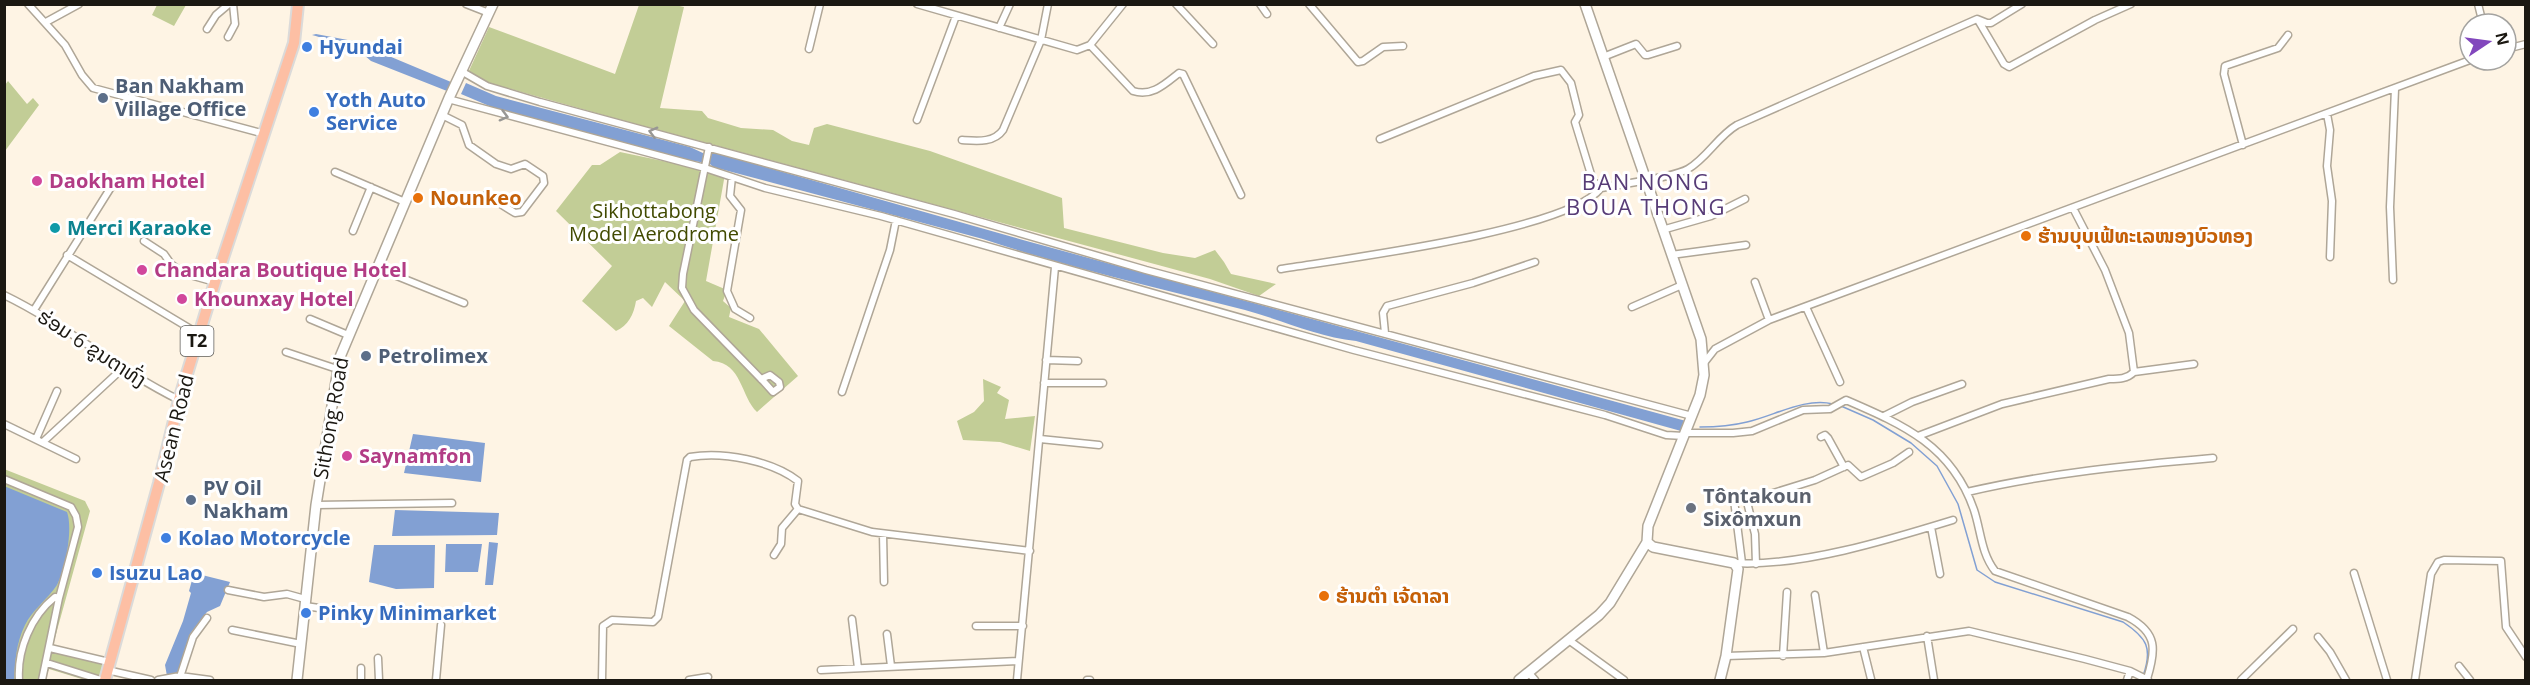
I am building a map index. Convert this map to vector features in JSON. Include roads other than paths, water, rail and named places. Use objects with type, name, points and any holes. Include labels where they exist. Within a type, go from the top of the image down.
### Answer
[{"type":"main road","name":"Asean Road","points":[[106,673],[159,483],[179,400],[215,282],[266,134],[294,43],[298,4]]},
{"type":"street","points":[[28,4],[65,45],[93,88],[266,134]]},
{"type":"street","points":[[46,22],[79,4]]},
{"type":"street","points":[[207,29],[216,15],[231,4],[235,24],[228,37]]},
{"type":"street","points":[[466,4],[491,9]]},
{"type":"street","points":[[808,49],[820,4]]},
{"type":"street","points":[[917,4],[1077,50],[1090,45],[1123,4]]},
{"type":"street","points":[[999,28],[1010,4]]},
{"type":"street","points":[[962,140],[986,140],[998,136],[1041,40],[1048,4]]},
{"type":"street","points":[[1176,4],[1213,44]]},
{"type":"street","points":[[1260,4],[1267,14]]},
{"type":"street","points":[[1309,4],[1358,62],[1383,47],[1403,46]]},
{"type":"street","points":[[1519,681],[1532,677],[1599,615],[1610,603],[1647,542],[1648,526],[1700,395],[1704,363],[1701,339],[1585,4]]},
{"type":"street","points":[[1978,19],[1987,24],[1991,23],[2022,4]]},
{"type":"street","points":[[1978,19],[2004,64],[2009,67],[2095,20],[2131,4]]},
{"type":"street","name":"Sithong Road","points":[[297,681],[316,505],[337,369],[348,335],[442,115],[491,9]]},
{"type":"street","points":[[917,120],[956,16]]},
{"type":"street","points":[[1281,269],[1426,247],[1542,219],[1582,204],[1596,195],[1601,188],[1688,168],[1737,124],[1978,19]]},
{"type":"street","points":[[2243,145],[2224,74],[2225,66],[2278,48],[2288,35]]},
{"type":"street","points":[[1603,57],[1636,44],[1648,55],[1677,46]]},
{"type":"street","points":[[1090,45],[1132,91],[1149,93],[1179,73],[1183,74],[1241,195]]},
{"type":"street","points":[[1704,363],[1716,349],[1769,320],[2458,65]]},
{"type":"street","points":[[1380,139],[1534,76],[1561,70],[1571,83],[1579,115],[1575,122],[1583,153],[1593,181],[1601,188]]},
{"type":"street","points":[[461,71],[497,90],[709,150],[954,214],[1146,270],[1692,416]]},
{"type":"street","points":[[2393,279],[2390,207],[2395,89]]},
{"type":"street","points":[[449,99],[705,166],[765,188],[896,220],[1354,350],[1605,415],[1666,435],[1743,433],[1803,410],[1830,409],[1846,400],[1884,416],[1918,436],[1933,446],[1950,464],[1967,492],[1975,512],[1986,560],[1995,571],[2136,621],[2149,633],[2153,647],[2153,660],[2147,679],[2132,672],[1980,633],[1956,632],[1824,653],[1726,656]]},
{"type":"street","points":[[2327,114],[2330,130],[2327,166],[2332,201],[2330,257]]},
{"type":"street","points":[[442,115],[462,125],[469,145],[496,164],[511,169],[525,164],[543,176],[544,183],[522,212],[515,213],[486,195]]},
{"type":"street","points":[[709,150],[682,288],[694,310],[761,379]]},
{"type":"street","points":[[335,172],[405,202]]},
{"type":"street","points":[[732,177],[730,196],[741,210],[728,291],[735,309],[750,318]]},
{"type":"street","points":[[34,310],[113,184]]},
{"type":"street","points":[[353,231],[371,187]]},
{"type":"street","points":[[1662,230],[1711,216],[1745,199]]},
{"type":"street","points":[[2073,208],[2106,270],[2129,333],[2134,372]]},
{"type":"street","points":[[842,392],[890,250],[896,220]]},
{"type":"street","points":[[144,241],[164,254],[171,264],[183,273],[215,282]]},
{"type":"street","points":[[1671,255],[1746,244]]},
{"type":"street","points":[[67,255],[199,334]]},
{"type":"street","points":[[1385,333],[1383,313],[1387,306],[1473,283],[1535,262]]},
{"type":"street","points":[[1017,681],[1055,267]]},
{"type":"street","points":[[377,268],[464,303]]},
{"type":"street","points":[[1755,282],[1769,320]]},
{"type":"street","points":[[1632,307],[1682,285]]},
{"type":"street","name":"ຮ່ອມ 6 ຂູນຕາທົ່ງ","points":[[4,295],[34,310],[146,384],[179,400]]},
{"type":"street","points":[[1806,307],[1840,382]]},
{"type":"street","points":[[310,319],[348,335]]},
{"type":"street","points":[[286,352],[337,369]]},
{"type":"street","points":[[1046,360],[1078,361]]},
{"type":"street","points":[[1918,436],[2002,404],[2109,379],[2130,377],[2134,372],[2194,364]]},
{"type":"street","points":[[43,442],[123,368]]},
{"type":"street","points":[[1044,383],[1103,383]]},
{"type":"street","points":[[1884,416],[1912,402],[1962,384]]},
{"type":"street","points":[[36,439],[57,391]]},
{"type":"street","points":[[4,424],[75,459]]},
{"type":"street","points":[[1821,437],[1825,435],[1828,438],[1844,467]]},
{"type":"street","points":[[1040,439],[1099,445]]},
{"type":"street","points":[[1756,564],[1755,534],[1748,506],[1751,500],[1815,480],[1850,465],[1861,477],[1893,463],[1909,452]]},
{"type":"street","points":[[602,681],[603,626],[612,620],[653,622],[658,617],[687,460],[690,457],[743,458],[779,471],[798,482],[795,504],[798,509],[884,534],[1030,551]]},
{"type":"street","points":[[1967,492],[2013,481],[2137,464],[2213,458]]},
{"type":"street","points":[[4,479],[70,507],[76,516],[78,527],[59,598],[42,681]]},
{"type":"street","points":[[1720,681],[1726,656],[1738,572],[1734,500]]},
{"type":"street","points":[[316,505],[452,503]]},
{"type":"street","points":[[774,555],[781,544],[782,528],[798,509]]},
{"type":"street","points":[[1647,542],[1653,547],[1738,563],[1756,564],[1894,538],[1953,520]]},
{"type":"street","points":[[1931,527],[1940,574]]},
{"type":"street","points":[[884,534],[884,582]]},
{"type":"street","points":[[2415,681],[2431,574],[2438,562],[2444,560],[2501,561],[2506,627],[2526,657]]},
{"type":"street","points":[[2354,573],[2387,681]]},
{"type":"street","points":[[228,590],[264,597],[287,594],[305,603],[368,615]]},
{"type":"street","points":[[1783,656],[1787,592]]},
{"type":"street","points":[[1815,595],[1824,653]]},
{"type":"street","points":[[18,681],[20,657],[27,635],[47,603],[55,597],[59,598]]},
{"type":"street","points":[[179,678],[191,641],[207,618]]},
{"type":"street","points":[[852,619],[858,668]]},
{"type":"street","points":[[436,681],[441,625]]},
{"type":"street","points":[[976,626],[1023,626]]},
{"type":"street","points":[[2241,681],[2293,629]]},
{"type":"street","points":[[232,630],[301,644]]},
{"type":"street","points":[[887,633],[891,666]]},
{"type":"street","points":[[1927,636],[1934,681]]},
{"type":"street","points":[[2318,637],[2330,652],[2346,681]]},
{"type":"street","points":[[1570,641],[1624,681]]},
{"type":"street","points":[[1863,647],[1871,679]]},
{"type":"street","points":[[50,648],[106,673]]},
{"type":"street","points":[[378,658],[379,681]]},
{"type":"street","points":[[821,670],[1018,661]]},
{"type":"street","points":[[47,663],[151,681]]},
{"type":"street","points":[[2459,666],[2470,681]]},
{"type":"street","points":[[361,668],[361,681]]},
{"type":"street","points":[[2127,681],[2132,672]]},
{"type":"street","points":[[689,681],[708,677]]},
{"type":"street","points":[[158,681],[179,678],[210,681]]},
{"type":"water","points":[[312,35],[353,41],[451,82],[447,91],[371,61],[351,47]]},
{"type":"water","points":[[466,83],[496,96],[690,147],[705,154],[720,154],[1023,240],[1686,421],[1681,431],[1356,341],[1314,332],[1245,310],[1081,268],[983,239],[713,167],[709,163],[692,161],[494,108],[461,94]]},
{"type":"water","points":[[413,434],[485,443],[481,482],[404,473]]},
{"type":"water","points":[[4,486],[67,512],[69,519],[68,548],[60,578],[57,585],[28,620],[22,632],[16,653],[14,680],[4,680]]},
{"type":"water","points":[[395,510],[499,513],[497,535],[392,536]]},
{"type":"water","points":[[489,542],[498,543],[493,585],[485,585]]},
{"type":"water","points":[[446,544],[482,544],[478,572],[445,572]]},
{"type":"water","points":[[374,545],[435,545],[434,588],[396,589],[369,582]]},
{"type":"water","points":[[194,573],[230,582],[220,606],[207,612],[190,634],[178,674],[167,676],[165,665],[183,621]]},
{"type":"waterway","points":[[1700,427],[1741,423],[1812,403],[1833,404]]},
{"type":"waterway","points":[[1841,406],[1873,420],[1911,443],[1937,466],[1958,504],[1977,570],[1995,582],[2123,622],[2138,633],[2146,644],[2147,658],[2143,676]]},
{"type":"place","name":"Hyundai","points":[[307,47]]},
{"type":"place","name":"Ban Nakham Village Office","points":[[103,98]]},
{"type":"place","name":"Yoth Auto Service","points":[[314,112]]},
{"type":"place","name":"Daokham Hotel","points":[[37,181]]},
{"type":"place","name":"Nounkeo","points":[[418,198]]},
{"type":"place","name":"Merci Karaoke","points":[[55,228]]},
{"type":"place","name":"ຮ້ານບຸບເຟ້ທະເລໜອງບົວທອງ","points":[[2026,236]]},
{"type":"place","name":"Chandara Boutique Hotel","points":[[142,270]]},
{"type":"place","name":"Khounxay Hotel","points":[[182,299]]},
{"type":"place","name":"Petrolimex","points":[[366,356]]},
{"type":"place","name":"Saynamfon","points":[[347,456]]},
{"type":"place","name":"PV Oil Nakham","points":[[191,500]]},
{"type":"place","name":"Tôntakoun Sixômxun","points":[[1691,508]]},
{"type":"place","name":"Kolao Motorcycle","points":[[166,538]]},
{"type":"place","name":"Isuzu Lao","points":[[97,573]]},
{"type":"place","name":"ຮ້ານຕຳ ເຈ້ດາລາ","points":[[1324,596]]},
{"type":"place","name":"Pinky Minimarket","points":[[306,613]]},
{"type":"district","name":"BAN NONG BOUA THONG","points":[[1646,194]]},
{"type":"park label","name":"Sikhottabong Model Aerodrome","points":[[654,222]]}]
